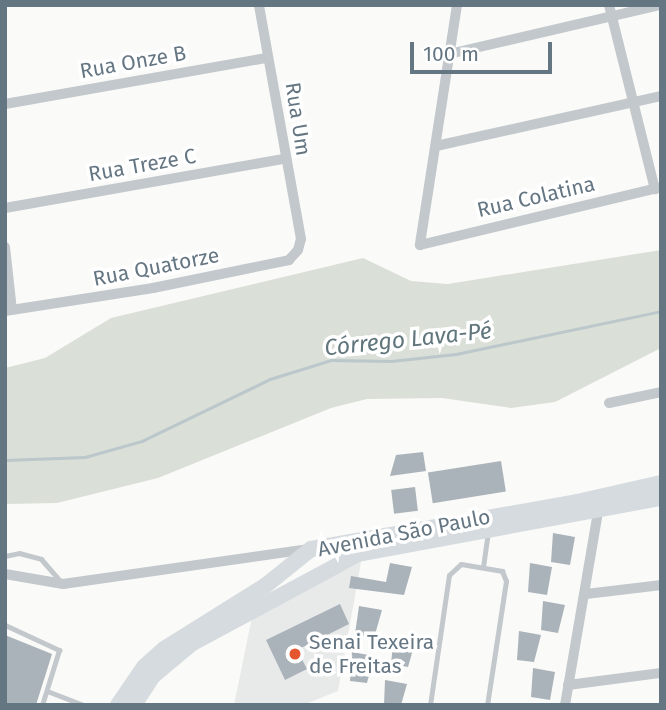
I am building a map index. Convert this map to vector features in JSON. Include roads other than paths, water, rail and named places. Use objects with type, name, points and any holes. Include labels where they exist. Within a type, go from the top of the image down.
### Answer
[{"type":"street","name":"Rua Um","points":[[259,5],[284,159],[301,239]]},
{"type":"street","points":[[457,5],[436,146],[661,96]]},
{"type":"street","points":[[449,54],[611,11],[659,5]]},
{"type":"street","points":[[611,11],[658,188]]},
{"type":"street","name":"Rua Onze B","points":[[5,104],[267,58]]},
{"type":"street","name":"Rua Colatina","points":[[436,146],[420,245],[658,188]]},
{"type":"street","name":"Rua Treze C","points":[[5,208],[284,159]]},
{"type":"street","name":"Rua Quatorze","points":[[9,310],[113,296],[289,260],[301,239]]},
{"type":"street","points":[[5,247],[9,310]]},
{"type":"street","points":[[609,403],[661,392]]},
{"type":"street","name":"Avenida São Paulo","points":[[118,705],[127,688],[164,649],[286,569],[311,549],[577,502],[661,483]]},
{"type":"street","name":"Avenida São Paulo","points":[[134,705],[153,676],[181,651],[320,573],[388,546],[661,498]]},
{"type":"street","points":[[565,705],[598,511]]},
{"type":"street","points":[[5,574],[63,584],[311,549],[320,573]]},
{"type":"street","points":[[267,554],[301,584]]},
{"type":"street","points":[[586,594],[661,584]]},
{"type":"street","points":[[568,685],[661,673]]},
{"type":"lane","points":[[483,567],[488,530]]},
{"type":"lane","points":[[5,556],[19,553],[41,559],[63,584]]},
{"type":"lane","points":[[430,705],[449,575],[461,564],[502,571],[506,581],[486,705]]},
{"type":"lane","points":[[5,625],[59,650],[41,705]]},
{"type":"lane","points":[[47,691],[83,705]]},
{"type":"waterway","name":"Córrego Lava-Pé","points":[[5,460],[85,457],[142,441],[270,379],[331,360],[391,361],[456,354],[661,311]]},
{"type":"place","name":"Senai Texeira de Freitas","points":[[295,654]]}]
